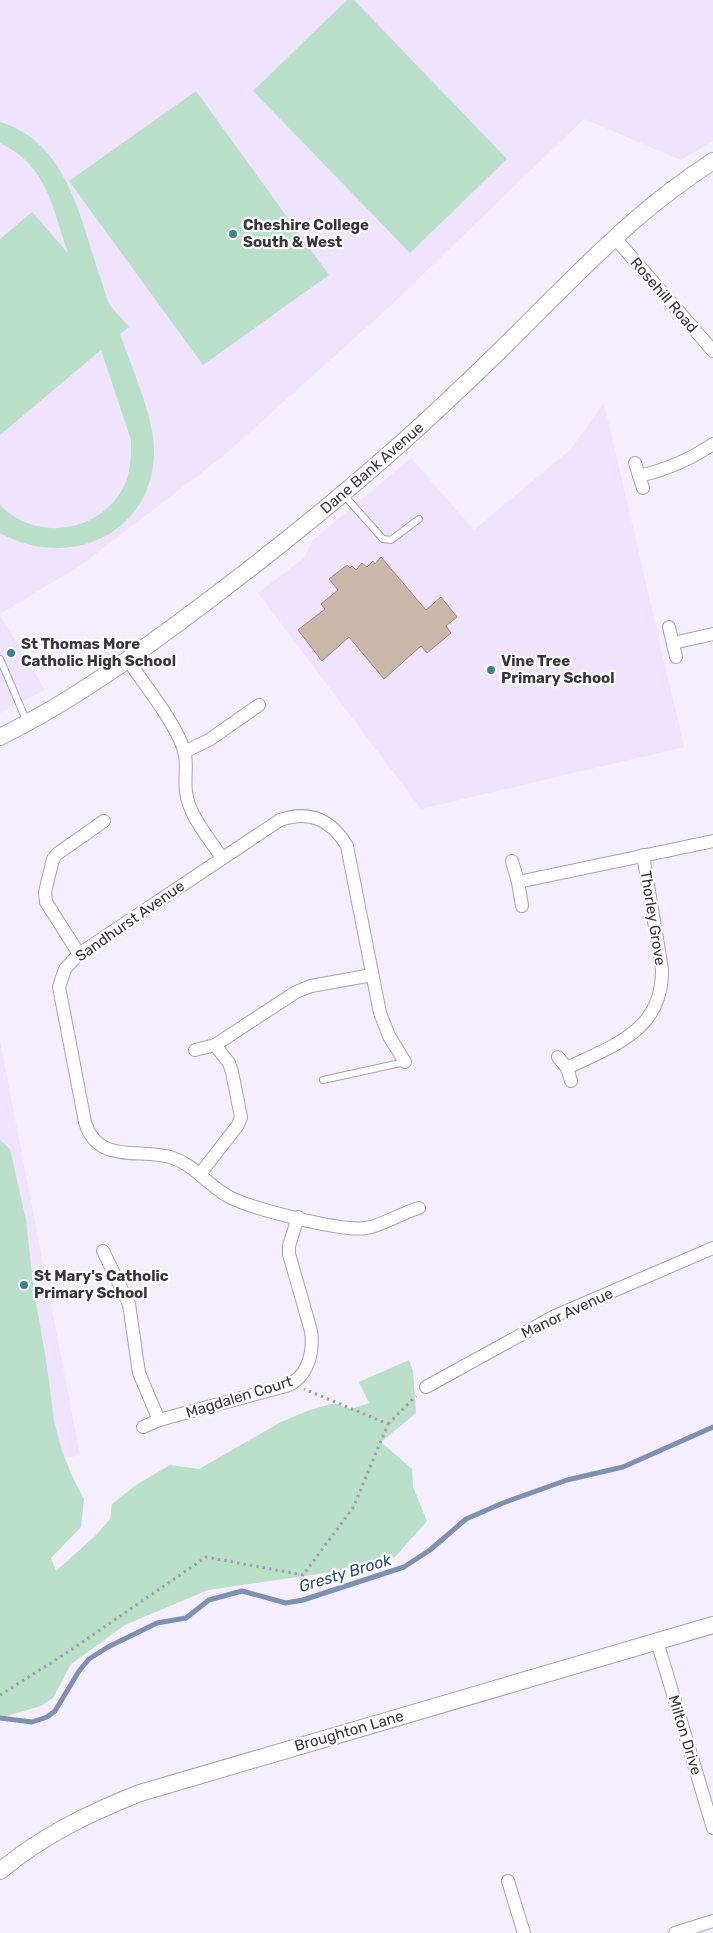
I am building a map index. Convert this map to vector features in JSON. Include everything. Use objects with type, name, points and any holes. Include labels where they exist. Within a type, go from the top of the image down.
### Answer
[{"type":"street","name":"Dane Bank Avenue","points":[[0,737],[28,723],[127,659],[219,592],[342,493],[446,402],[615,238],[670,191],[713,160]]},
{"type":"street","name":"Rosehill Road","points":[[615,238],[713,351]]},
{"type":"street","points":[[635,463],[641,482],[700,453],[713,444]]},
{"type":"street","points":[[669,627],[676,657]]},
{"type":"street","points":[[673,644],[713,634]]},
{"type":"street","points":[[127,659],[176,732],[184,752],[185,790],[188,802],[222,858]]},
{"type":"street","points":[[184,752],[209,740],[259,705]]},
{"type":"street","name":"Sandhurst Avenue","points":[[405,1062],[383,1024],[347,846],[336,829],[318,818],[292,816],[280,820],[79,954],[65,969],[59,987],[88,1129],[96,1141],[109,1149],[125,1154],[168,1156],[182,1162],[200,1174],[216,1189],[246,1205],[346,1228],[374,1226],[403,1212],[419,1208]]},
{"type":"street","points":[[79,954],[52,913],[46,902],[45,892],[53,859],[57,854],[104,821]]},
{"type":"street","points":[[518,882],[713,841]]},
{"type":"street","name":"Thorley Grove","points":[[567,1068],[634,1033],[653,1012],[658,1001],[662,981],[662,968],[643,855]]},
{"type":"street","points":[[512,861],[522,906]]},
{"type":"street","points":[[195,1050],[215,1044],[296,992],[311,986],[372,975]]},
{"type":"street","points":[[200,1174],[238,1125],[241,1117],[229,1063],[215,1044]]},
{"type":"street","points":[[558,1057],[567,1068],[571,1081]]},
{"type":"street","name":"Magdalen Court","points":[[143,1427],[159,1420],[292,1384],[299,1379],[308,1363],[313,1344],[289,1254],[289,1246],[298,1217]]},
{"type":"street","name":"Manor Avenue","points":[[426,1387],[555,1316],[713,1248]]},
{"type":"street","points":[[103,1251],[129,1304],[139,1373],[159,1420]]},
{"type":"street","name":"Broughton Lane","points":[[0,1871],[18,1856],[66,1826],[140,1793],[713,1625]]},
{"type":"street","name":"Milton Drive","points":[[656,1641],[713,1828]]},
{"type":"street","points":[[508,1881],[524,1933]]},
{"type":"street","points":[[676,1933],[713,1921]]},
{"type":"lane","points":[[342,493],[383,539],[391,540],[419,519]]},
{"type":"lane","points":[[0,659],[28,723]]},
{"type":"lane","points":[[323,1080],[405,1062]]},
{"type":"path","points":[[292,1384],[388,1424]]},
{"type":"path","points":[[0,1695],[68,1652],[206,1557],[303,1575],[353,1508],[388,1424],[426,1387]]},
{"type":"shaded area","name":"Cheshire College South & West","points":[[0,0],[713,0],[713,141],[681,160],[584,119],[388,308],[222,457],[81,565],[0,614]]},
{"type":"shaded area","name":"Vine Tree Primary School","points":[[604,403],[684,747],[421,809],[258,593],[304,558],[312,541],[411,458],[474,530],[571,449]]},
{"type":"shaded area","name":"St Thomas More Catholic High School","points":[[0,615],[45,690],[0,713]]},
{"type":"shaded area","name":"St Mary's Catholic Primary School","points":[[0,1041],[80,1455],[0,1472]]},
{"type":"green space","points":[[347,0],[354,0],[507,159],[410,253],[253,91]]},
{"type":"green space","points":[[196,91],[329,275],[203,365],[69,181]]},
{"type":"green space","points":[[0,122],[23,132],[41,146],[56,164],[68,184],[109,303],[129,327],[120,334],[146,406],[153,434],[154,447],[151,477],[141,502],[125,522],[104,536],[80,545],[54,548],[27,544],[0,533],[0,505],[15,517],[33,525],[51,528],[69,527],[86,522],[102,512],[116,499],[126,482],[130,466],[131,440],[101,350],[0,435],[0,239],[32,212],[68,253],[46,189],[29,163],[16,152],[0,143]]},
{"type":"green space","points":[[0,1140],[10,1149],[26,1220],[34,1291],[54,1421],[62,1451],[84,1499],[81,1527],[51,1558],[56,1571],[96,1535],[110,1519],[112,1504],[136,1485],[170,1465],[199,1469],[281,1422],[307,1411],[334,1403],[351,1409],[369,1403],[359,1382],[409,1360],[413,1371],[416,1413],[381,1442],[412,1469],[413,1487],[427,1521],[395,1557],[339,1571],[208,1590],[125,1625],[71,1664],[53,1698],[41,1706],[0,1718]]},
{"type":"building","points":[[381,557],[426,610],[441,597],[457,617],[446,626],[451,633],[427,653],[421,646],[384,679],[349,637],[322,661],[298,630],[325,609],[321,604],[338,590],[329,579],[347,565],[350,568],[352,566],[356,570],[362,563],[367,567],[373,561],[375,564]]},
{"type":"waterway","name":"Gresty Brook","points":[[0,1718],[32,1722],[47,1717],[55,1711],[79,1671],[89,1659],[108,1647],[157,1623],[186,1618],[209,1600],[242,1591],[286,1603],[303,1600],[404,1567],[430,1550],[466,1519],[503,1503],[567,1480],[623,1467],[713,1427]]},
{"type":"place","name":"Cheshire College South & West","points":[[233,234]]},
{"type":"place","name":"St Thomas More Catholic High School","points":[[11,653]]},
{"type":"place","name":"Vine Tree Primary School","points":[[491,670]]},
{"type":"place","name":"St Mary's Catholic Primary School","points":[[24,1285]]}]
